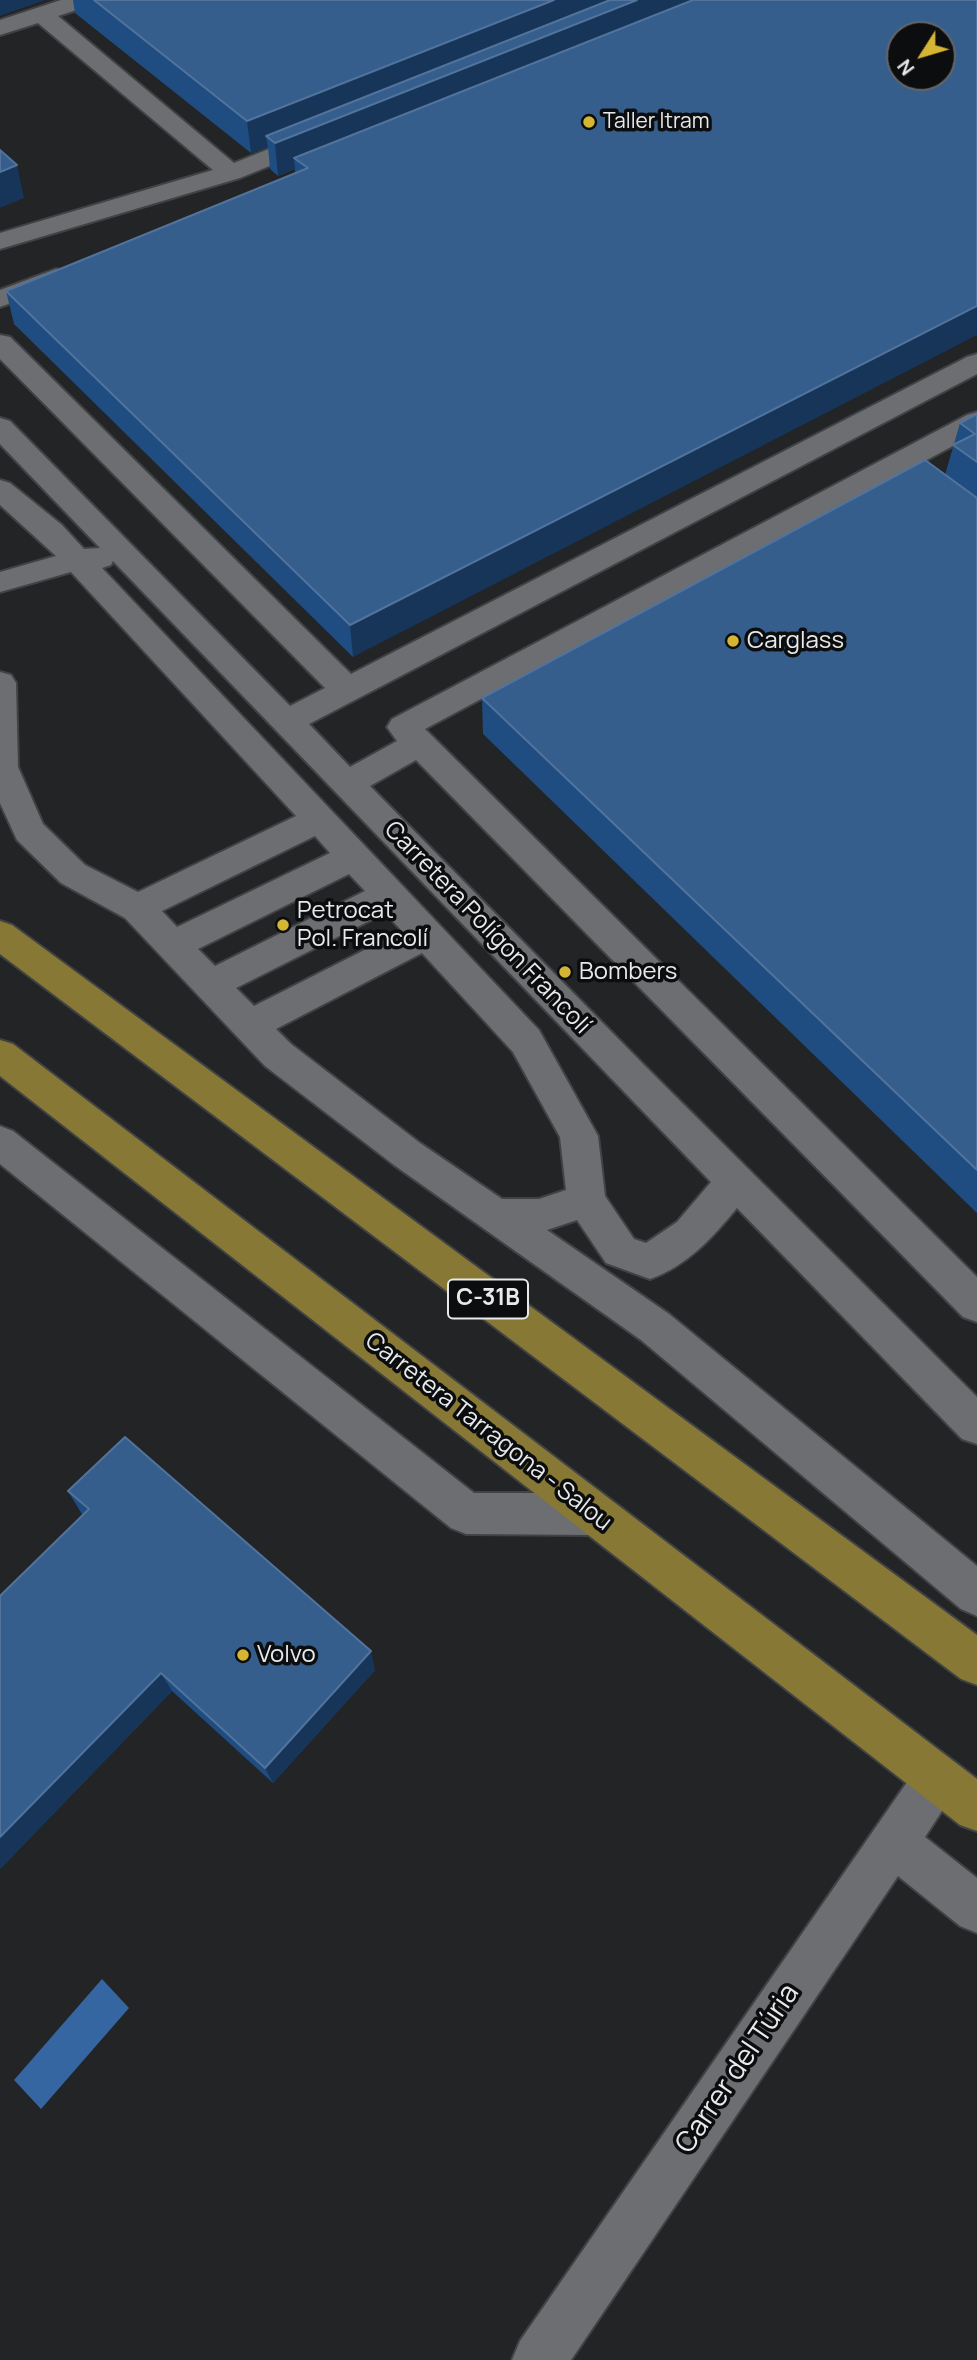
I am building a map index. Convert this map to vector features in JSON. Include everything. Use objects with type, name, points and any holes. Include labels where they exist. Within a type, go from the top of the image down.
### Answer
[{"type":"main road","name":"C-31B","points":[[0,935],[977,1663]]},
{"type":"main road","name":"Carretera Tarragona - Salou","points":[[1,1055],[977,1808]]},
{"type":"street","points":[[0,28],[83,0]]},
{"type":"street","points":[[42,15],[231,173]]},
{"type":"street","points":[[0,241],[231,173],[345,127]]},
{"type":"street","points":[[0,299],[77,268]]},
{"type":"street","points":[[0,343],[347,690]]},
{"type":"street","points":[[286,722],[977,363]]},
{"type":"street","points":[[977,421],[904,473],[402,727],[977,1304]]},
{"type":"street","name":"Carretera Polígon Francolí","points":[[0,427],[735,1182],[977,1425]]},
{"type":"street","points":[[0,490],[51,531],[526,1041],[579,1136],[586,1200],[620,1251],[650,1262],[691,1234],[735,1182]]},
{"type":"street","points":[[0,582],[77,560],[109,558],[166,598]]},
{"type":"street","points":[[0,683],[1,767],[29,831],[73,874],[136,908],[278,1055],[407,1154],[655,1327],[977,1594]]},
{"type":"street","points":[[346,783],[419,744]]},
{"type":"street","points":[[136,908],[320,819]]},
{"type":"street","points":[[173,946],[355,856]]},
{"type":"street","points":[[210,985],[391,894]]},
{"type":"street","points":[[248,1026],[427,934]]},
{"type":"street","points":[[0,1142],[466,1513],[594,1514]]},
{"type":"street","points":[[497,1216],[539,1216],[586,1200]]},
{"type":"street","name":"Carrer del Túria","points":[[539,2360],[937,1778]]},
{"type":"street","points":[[892,1842],[977,1909]]},
{"type":"water","points":[[102,1979],[129,2008],[41,2109],[14,2080]]},
{"type":"building","points":[[94,0],[554,0],[247,121]]},
{"type":"building","points":[[610,0],[637,0],[275,143],[266,136]]},
{"type":"building","points":[[693,0],[977,0],[977,306],[350,625],[6,291],[308,168],[294,158]]},
{"type":"building","points":[[0,150],[17,165],[0,172]]},
{"type":"building","points":[[977,414],[977,462],[953,445],[975,434],[960,423]]},
{"type":"building","points":[[925,460],[977,498],[977,1170],[482,698]]},
{"type":"building","points":[[125,1437],[371,1651],[265,1768],[161,1673],[0,1837],[0,1596],[89,1509],[68,1491]]},
{"type":"place","name":"Taller Itram","points":[[589,122]]},
{"type":"place","name":"Carglass","points":[[733,641]]},
{"type":"place","name":"Petrocat Pol. Francolí","points":[[283,925]]},
{"type":"place","name":"Bombers","points":[[565,972]]},
{"type":"place","name":"Volvo","points":[[243,1655]]}]
